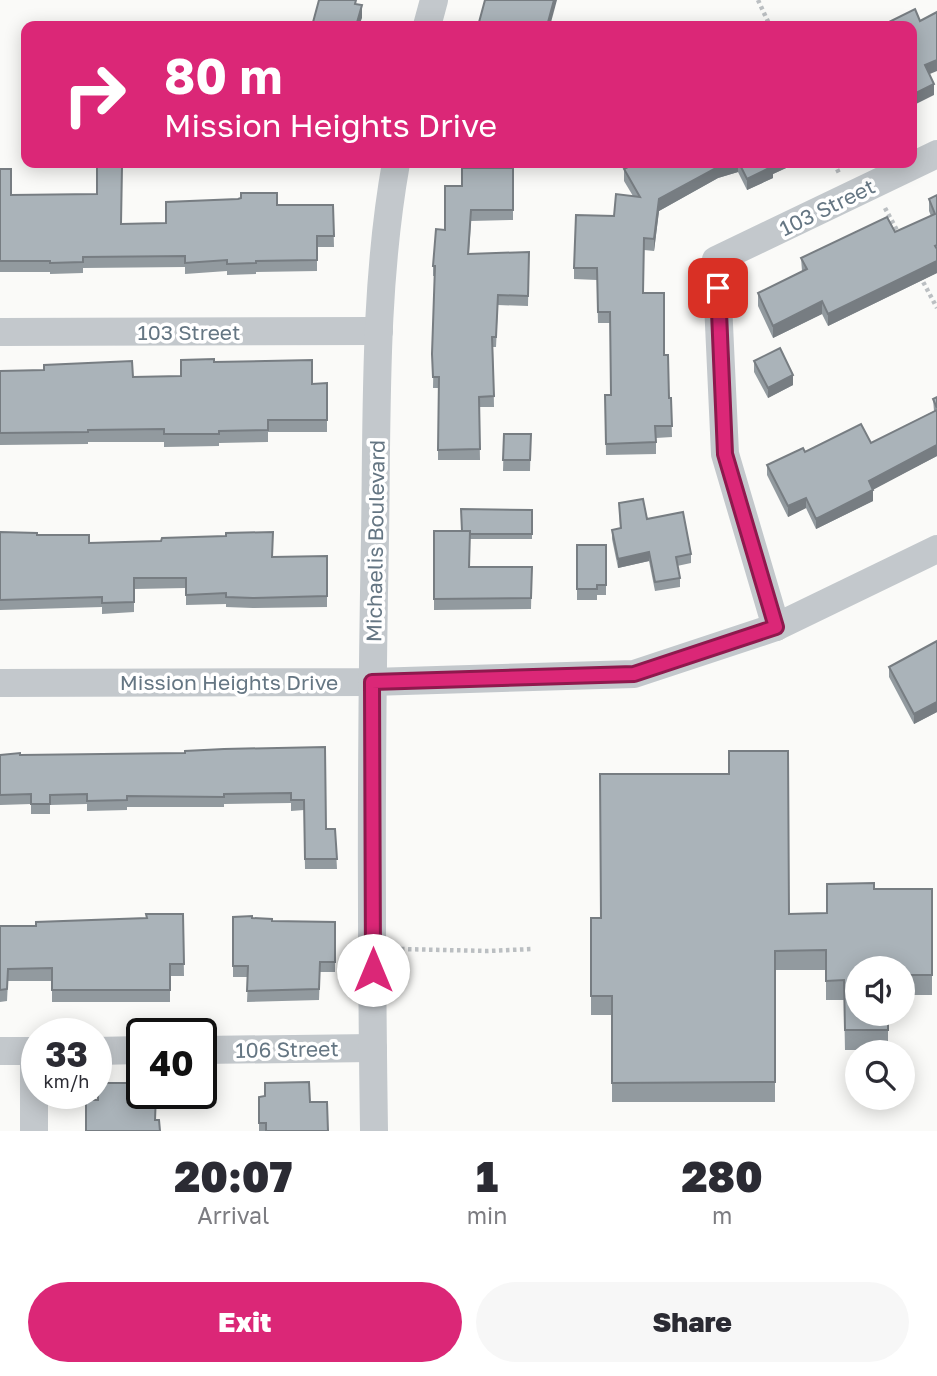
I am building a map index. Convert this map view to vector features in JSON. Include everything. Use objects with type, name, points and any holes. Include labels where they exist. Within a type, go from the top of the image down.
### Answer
[{"type":"street","points":[[429,21],[434,0]]},
{"type":"street","name":"103 Street","points":[[917,164],[937,154]]},
{"type":"street","name":"Michaelis Boulevard","points":[[374,1131],[372,682],[379,331],[384,249],[395,168]]},
{"type":"street","name":"103 Street","points":[[776,627],[725,454],[716,260],[909,168]]},
{"type":"street","name":"103 Street","points":[[0,332],[379,331]]},
{"type":"street","name":"Mission Heights Drive","points":[[0,683],[372,682],[634,674],[776,627],[937,548]]},
{"type":"street","name":"106 Street","points":[[217,1050],[373,1048]]},
{"type":"street","points":[[0,1051],[21,1051]]},
{"type":"street","points":[[34,1109],[34,1131]]},
{"type":"path","points":[[758,0],[768,21]]},
{"type":"path","points":[[874,185],[899,234]]},
{"type":"path","points":[[918,271],[937,309]]},
{"type":"path","points":[[401,949],[533,949]]},
{"type":"building","points":[[319,0],[356,0],[355,4],[362,5],[357,21],[313,21]]},
{"type":"building","points":[[485,0],[554,0],[548,21],[479,21]]},
{"type":"building","points":[[915,9],[920,21],[937,12],[937,60],[925,65],[934,84],[917,92],[917,21],[891,21]]},
{"type":"building","points":[[97,168],[122,168],[121,224],[166,223],[166,202],[238,199],[241,198],[241,193],[277,193],[277,205],[333,205],[334,236],[317,236],[317,260],[185,263],[185,256],[83,257],[83,262],[50,263],[0,261],[0,169],[11,169],[11,195],[97,194]]},
{"type":"building","points":[[462,168],[513,168],[513,210],[471,210],[468,254],[529,252],[528,296],[498,295],[496,337],[492,337],[494,396],[479,397],[480,449],[438,450],[439,377],[433,377],[432,354],[436,229],[445,230],[445,186],[462,186]]},
{"type":"building","points":[[716,168],[659,199],[654,239],[644,238],[643,293],[664,293],[664,355],[668,355],[672,426],[655,426],[656,442],[606,444],[605,395],[611,395],[610,312],[598,312],[597,268],[574,268],[576,215],[614,216],[616,194],[640,197],[624,169]]},
{"type":"building","points":[[742,168],[769,168],[747,179]]},
{"type":"building","points":[[937,195],[937,261],[828,314],[822,301],[773,326],[758,293],[807,269],[801,258],[887,217],[895,232],[935,214],[929,199]]},
{"type":"building","points":[[780,348],[793,375],[768,388],[754,361]]},
{"type":"building","points":[[214,359],[214,362],[312,360],[312,384],[327,383],[327,420],[268,420],[268,430],[219,431],[219,434],[164,434],[164,429],[0,433],[0,371],[44,370],[44,365],[132,361],[133,377],[181,376],[181,360]]},
{"type":"building","points":[[937,410],[937,445],[869,481],[873,490],[816,519],[806,498],[788,506],[767,465],[803,448],[805,452],[861,424],[871,443]]},
{"type":"building","points":[[504,434],[531,434],[530,460],[503,460]]},
{"type":"building","points":[[643,499],[647,519],[683,512],[691,554],[676,557],[680,578],[655,582],[649,552],[618,559],[612,530],[621,528],[619,503]]},
{"type":"building","points":[[461,509],[532,510],[532,534],[470,534],[470,531],[462,531]]},
{"type":"building","points":[[434,531],[470,531],[469,567],[532,567],[531,598],[434,599]]},
{"type":"building","points":[[0,532],[89,535],[89,543],[161,541],[162,538],[273,532],[272,557],[327,556],[327,596],[253,598],[226,597],[226,593],[186,595],[186,578],[134,578],[134,602],[102,603],[102,597],[0,600]]},
{"type":"building","points":[[577,545],[606,545],[606,585],[597,585],[597,589],[577,589]]},
{"type":"building","points":[[937,641],[937,702],[914,714],[889,667]]},
{"type":"building","points":[[325,747],[326,829],[335,829],[337,859],[305,859],[304,800],[291,800],[291,793],[224,794],[224,797],[127,796],[127,800],[87,801],[87,794],[50,795],[50,804],[31,804],[31,794],[0,795],[0,755],[185,753],[224,749]]},
{"type":"building","points":[[729,751],[788,751],[789,914],[827,913],[827,884],[874,883],[874,889],[932,889],[932,975],[915,975],[915,956],[845,956],[845,1026],[888,1026],[888,1030],[845,1030],[844,980],[826,981],[826,950],[775,951],[775,1082],[612,1083],[612,996],[591,996],[591,918],[601,918],[600,774],[729,774]]},
{"type":"building","points":[[146,914],[183,914],[184,964],[170,964],[170,990],[52,990],[52,968],[8,969],[7,989],[0,990],[0,926],[147,918]]},
{"type":"building","points":[[252,916],[272,921],[335,922],[335,962],[320,962],[319,989],[247,991],[248,966],[233,966],[233,917]]},
{"type":"building","points":[[309,1082],[310,1102],[327,1102],[328,1131],[266,1131],[266,1123],[259,1123],[259,1097],[265,1096],[265,1083]]},
{"type":"building","points":[[112,1083],[126,1083],[126,1109],[155,1109],[155,1120],[159,1120],[160,1131],[86,1131],[86,1109],[112,1109]]},
{"type":"route","points":[[373,970],[372,682],[634,674],[776,627],[725,454],[718,288]]}]
